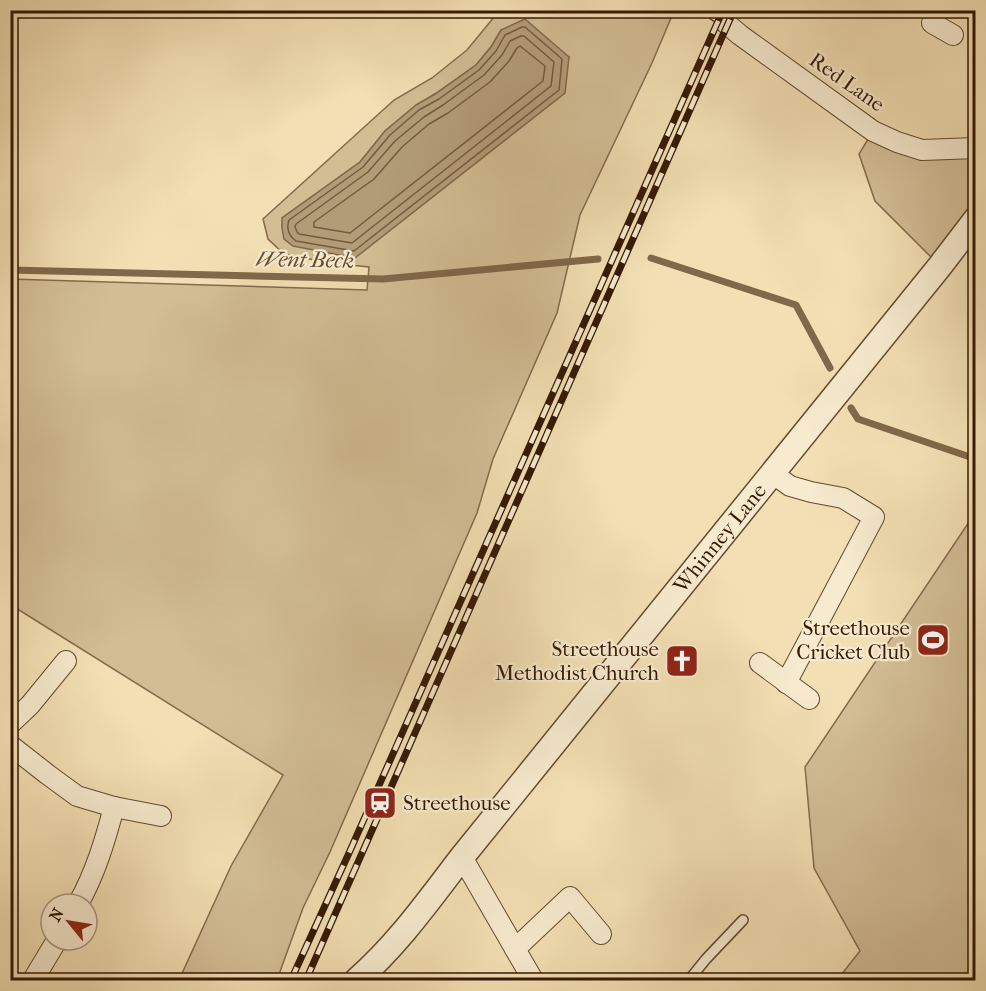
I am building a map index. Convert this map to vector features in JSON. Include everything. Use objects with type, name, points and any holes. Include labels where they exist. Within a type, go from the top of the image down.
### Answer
[{"type":"street","points":[[938,10],[933,23],[953,35]]},
{"type":"street","name":"Red Lane","points":[[727,24],[873,131],[922,150],[975,148]]},
{"type":"street","name":"Whinney Lane","points":[[357,981],[378,962],[421,911],[462,857],[940,266],[975,219]]},
{"type":"street","points":[[772,473],[790,486],[843,498],[874,517],[786,683]]},
{"type":"street","points":[[10,724],[30,705],[66,661]]},
{"type":"street","points":[[760,663],[809,699]]},
{"type":"street","points":[[10,745],[77,796],[114,807],[161,816]]},
{"type":"street","points":[[85,892],[101,852],[114,807]]},
{"type":"street","points":[[462,857],[533,981]]},
{"type":"street","points":[[515,950],[570,897],[601,934]]},
{"type":"street","points":[[33,981],[50,952]]},
{"type":"lane","name":"Red Lane","points":[[707,10],[727,24]]},
{"type":"lane","points":[[689,981],[742,920]]},
{"type":"shaded area","points":[[499,11],[674,11],[580,215],[557,313],[493,459],[477,513],[330,852],[303,908],[277,980],[179,980],[231,866],[283,775],[11,605],[10,279],[367,290],[369,267],[330,263],[284,254],[268,239],[263,219],[394,100],[432,78],[467,50]],"holes":[[[501,30],[569,57],[282,218],[360,162],[385,131],[416,105],[476,65]]]},
{"type":"shaded area","points":[[873,131],[897,142],[975,148],[975,219],[940,266],[875,201],[859,154]]},
{"type":"shaded area","name":"Streethouse Cricket Club","points":[[975,513],[975,980],[837,980],[860,951],[814,868],[805,767]]},
{"type":"water","points":[[525,19],[569,57],[565,93],[355,258],[293,246],[284,239],[282,218],[360,162],[385,131],[416,105],[476,65],[501,30]]},
{"type":"waterway","name":"Went Beck","points":[[651,258],[796,305],[830,368]]},
{"type":"waterway","name":"Went Beck","points":[[10,270],[383,279],[598,259]]},
{"type":"waterway","name":"Went Beck","points":[[851,408],[858,419],[976,459]]},
{"type":"railway","points":[[291,980],[723,10]]},
{"type":"railway","points":[[306,980],[734,10]]},
{"type":"place","name":"Streethouse Cricket Club","points":[[933,640]]},
{"type":"place","name":"Streethouse Methodist Church","points":[[682,661]]},
{"type":"place","name":"Streethouse","points":[[380,803]]}]
